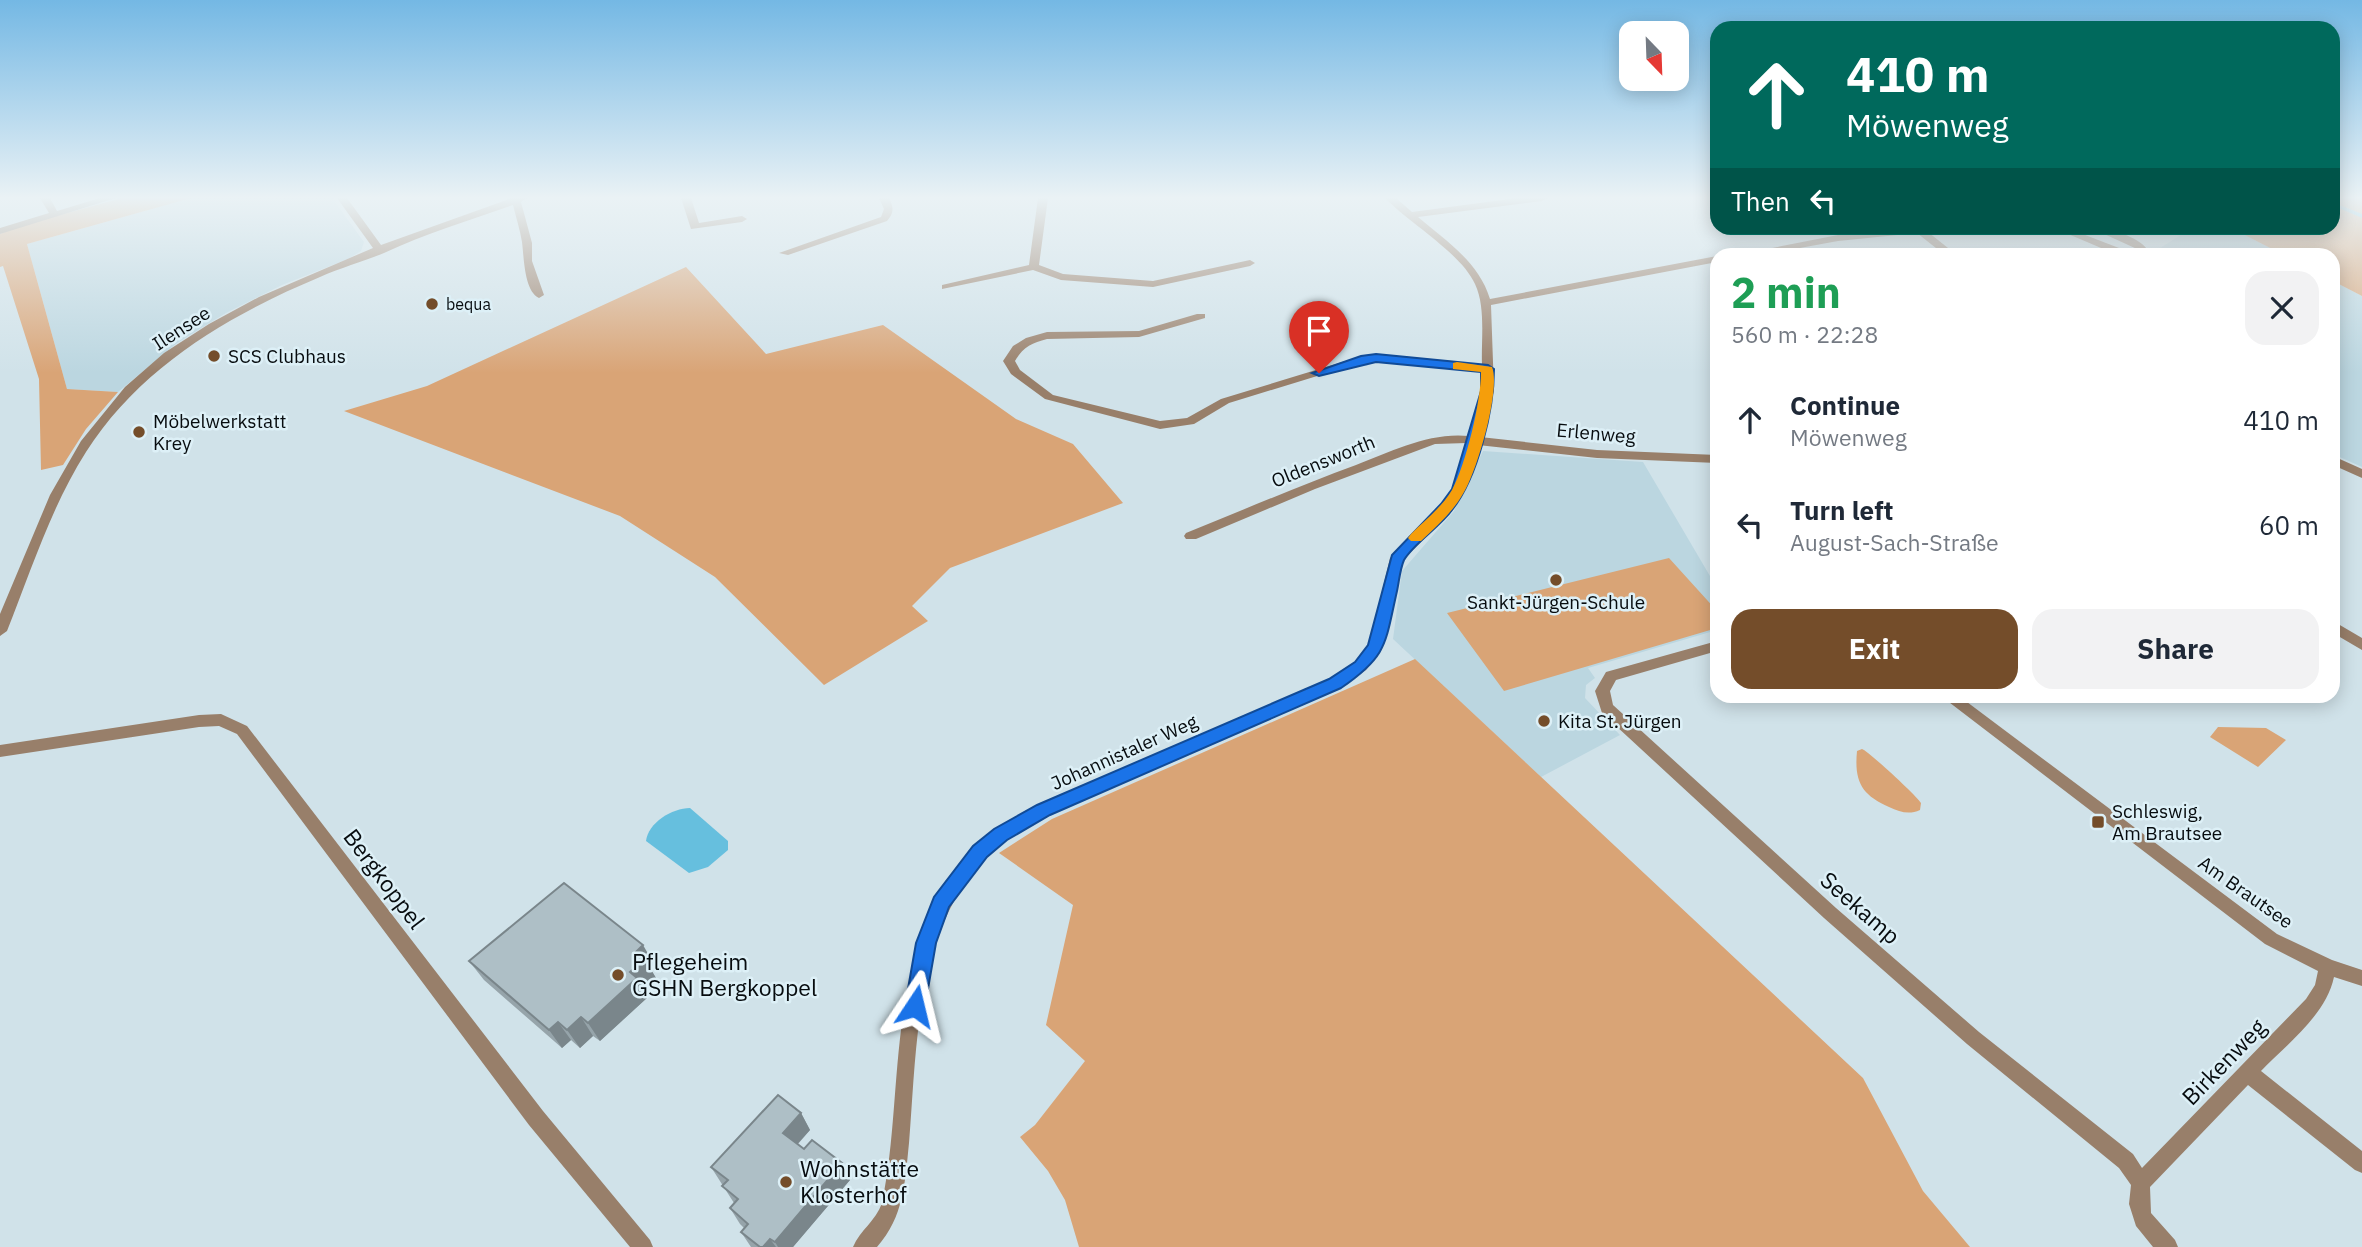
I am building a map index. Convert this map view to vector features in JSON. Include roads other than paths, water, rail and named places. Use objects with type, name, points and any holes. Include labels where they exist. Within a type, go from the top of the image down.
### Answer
[{"type":"street","name":"Ilensee","points":[[0,631],[57,491],[79,454],[126,392],[172,353],[236,313],[276,293],[367,256]]},
{"type":"street","name":"Ilensee","points":[[527,256],[539,295]]},
{"type":"street","points":[[1034,267],[1035,256]]},
{"type":"street","points":[[1457,256],[1480,283],[1486,303],[1710,260]]},
{"type":"street","points":[[946,287],[1034,267],[1062,277],[1153,284],[1250,263]]},
{"type":"street","name":"Johannistaler Weg","points":[[863,1247],[885,1220],[893,1192],[911,1028],[926,943],[941,903],[980,852],[1000,835],[1043,810],[1335,683],[1361,666],[1376,647],[1397,558],[1447,508],[1459,490],[1488,391],[1486,303]]},
{"type":"street","points":[[1201,316],[1138,334],[1058,334],[1038,337],[1021,344],[1012,352],[1009,360],[1015,372],[1049,397],[1160,425],[1190,421],[1225,401],[1366,358],[1488,369]]},
{"type":"street","name":"Oldensworth","points":[[1191,536],[1311,486],[1433,440],[1473,440]]},
{"type":"street","name":"Erlenweg","points":[[1473,440],[1598,454],[1710,459]]},
{"type":"street","points":[[2340,463],[2362,474]]},
{"type":"street","points":[[2340,631],[2362,645]]},
{"type":"street","name":"Seekamp","points":[[1710,648],[1611,676],[1604,684],[1601,698],[1607,709],[1830,913],[1973,1038],[2126,1161],[2141,1183]]},
{"type":"street","name":"Am Brautsee","points":[[1957,703],[2271,939],[2328,967],[2362,978]]},
{"type":"street","name":"Bergkoppel","points":[[0,751],[199,721],[221,720],[242,730],[536,1118],[643,1247]]},
{"type":"street","name":"Birkenweg","points":[[2141,1183],[2312,1006],[2323,988],[2328,967]]},
{"type":"street","points":[[2247,1072],[2362,1163]]},
{"type":"street","points":[[2141,1183],[2138,1208],[2144,1221],[2168,1247]]},
{"type":"water","points":[[690,808],[728,841],[728,850],[708,867],[689,873],[646,841],[651,828],[662,818]]},
{"type":"place","name":"bequa","points":[[432,304]]},
{"type":"place","name":"SCS Clubhaus","points":[[214,356]]},
{"type":"place","name":"Möbelwerkstatt Krey","points":[[139,432]]},
{"type":"place","name":"Sankt-Jürgen-Schule","points":[[1556,580]]},
{"type":"place","name":"Kita St. Jürgen","points":[[1544,721]]},
{"type":"place","name":"Schleswig, Am Brautsee","points":[[2098,822]]},
{"type":"place","name":"Pflegeheim GSHN Bergkoppel","points":[[618,975]]},
{"type":"place","name":"Wohnstätte Klosterhof","points":[[786,1182]]}]
